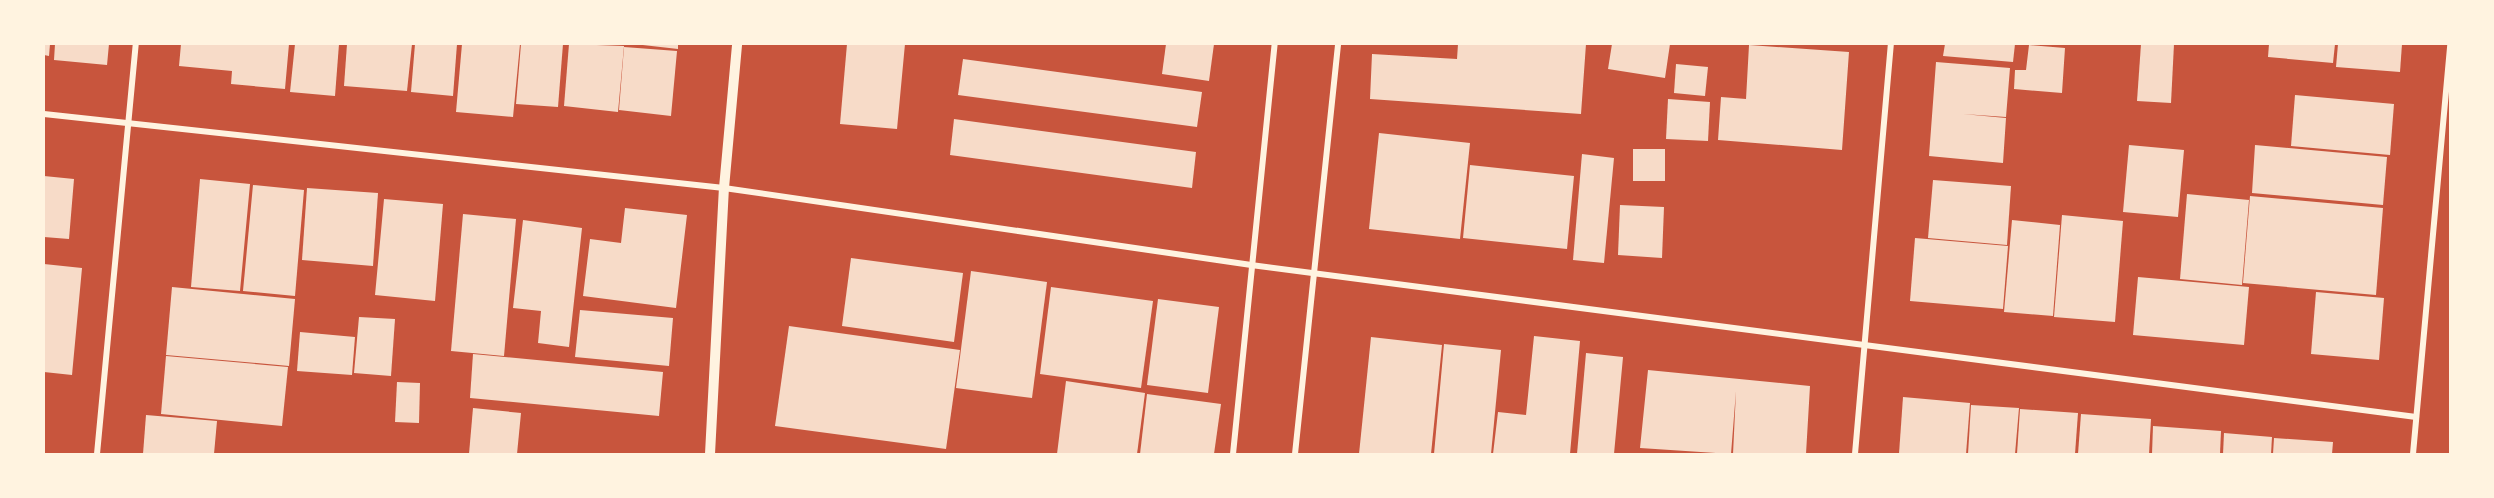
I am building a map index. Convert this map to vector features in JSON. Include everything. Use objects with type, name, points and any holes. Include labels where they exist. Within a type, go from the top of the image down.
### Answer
[{"type":"street","points":[[98,454],[136,44]]},
{"type":"street","points":[[710,454],[724,188],[737,44]]},
{"type":"street","points":[[1233,454],[1275,44]]},
{"type":"street","points":[[1295,454],[1338,44]]},
{"type":"street","points":[[1855,454],[1891,44]]},
{"type":"street","points":[[2413,454],[2450,44]]},
{"type":"street","points":[[44,114],[724,188],[1314,273],[1865,343],[2416,417]]},
{"type":"building","points":[[44,44],[50,44],[49,56],[44,55]]},
{"type":"building","points":[[55,44],[109,44],[107,65],[54,60]]},
{"type":"building","points":[[181,44],[289,44],[285,89],[231,84],[232,71],[179,66]]},
{"type":"building","points":[[295,44],[339,44],[335,96],[290,92]]},
{"type":"building","points":[[347,44],[412,44],[407,91],[344,86]]},
{"type":"building","points":[[415,44],[457,44],[453,96],[411,92]]},
{"type":"building","points":[[462,44],[520,44],[513,117],[456,112]]},
{"type":"building","points":[[521,44],[563,44],[558,107],[516,104]]},
{"type":"building","points":[[569,44],[624,46],[618,112],[564,106]]},
{"type":"building","points":[[634,44],[678,44],[678,49]]},
{"type":"building","points":[[847,44],[905,44],[897,129],[840,124]]},
{"type":"building","points":[[1166,44],[1214,44],[1209,81],[1162,74]]},
{"type":"building","points":[[1458,44],[1586,44],[1581,114],[1370,99],[1372,54],[1457,59]]},
{"type":"building","points":[[1612,44],[1670,44],[1665,78],[1608,69]]},
{"type":"building","points":[[1945,44],[2015,44],[2013,62],[1943,56]]},
{"type":"building","points":[[2141,44],[2174,44],[2171,103],[2137,101]]},
{"type":"building","points":[[2269,44],[2335,44],[2333,63],[2268,57]]},
{"type":"building","points":[[2338,44],[2402,44],[2400,72],[2336,67]]},
{"type":"building","points":[[1749,45],[1849,52],[1842,150],[1718,140],[1721,97],[1746,99]]},
{"type":"building","points":[[2029,45],[2065,48],[2062,93],[2014,89],[2015,70],[2026,70]]},
{"type":"building","points":[[624,47],[677,51],[671,116],[619,110]]},
{"type":"building","points":[[963,59],[1202,92],[1197,127],[958,95]]},
{"type":"building","points":[[1936,62],[2010,68],[2006,117],[1963,114],[2006,118],[2003,163],[1929,156]]},
{"type":"building","points":[[1676,64],[1708,67],[1705,96],[1674,93]]},
{"type":"building","points":[[2295,95],[2394,104],[2390,155],[2291,146]]},
{"type":"building","points":[[1668,99],[1710,102],[1708,141],[1666,139]]},
{"type":"building","points":[[954,119],[1196,152],[1192,188],[950,155]]},
{"type":"building","points":[[1379,133],[1470,143],[1460,239],[1369,229]]},
{"type":"building","points":[[2129,145],[2184,150],[2178,217],[2123,212]]},
{"type":"building","points":[[2255,145],[2387,157],[2383,205],[2252,193]]},
{"type":"building","points":[[1633,149],[1665,149],[1665,181],[1633,181]]},
{"type":"building","points":[[1582,154],[1614,158],[1604,263],[1573,260]]},
{"type":"building","points":[[1470,165],[1574,176],[1567,249],[1463,238]]},
{"type":"building","points":[[44,176],[74,179],[69,239],[44,237]]},
{"type":"building","points":[[200,179],[250,184],[240,291],[191,287]]},
{"type":"building","points":[[1933,180],[2011,186],[2007,245],[1928,238]]},
{"type":"building","points":[[253,185],[304,190],[295,296],[243,291]]},
{"type":"building","points":[[307,188],[378,193],[373,266],[302,260]]},
{"type":"building","points":[[2187,194],[2249,200],[2242,285],[2180,279]]},
{"type":"building","points":[[2250,196],[2383,208],[2376,295],[2243,283]]},
{"type":"building","points":[[384,199],[443,204],[435,301],[375,295]]},
{"type":"building","points":[[1620,205],[1664,207],[1662,258],[1618,255]]},
{"type":"building","points":[[625,208],[687,215],[676,308],[583,296],[590,239],[621,243]]},
{"type":"building","points":[[463,214],[516,219],[504,356],[451,351]]},
{"type":"building","points":[[2062,215],[2123,221],[2115,322],[2054,317]]},
{"type":"building","points":[[523,220],[582,228],[569,347],[538,343],[541,311],[513,308]]},
{"type":"building","points":[[2012,220],[2060,225],[2053,316],[2004,312]]},
{"type":"building","points":[[1915,238],[2008,246],[2003,309],[1910,301]]},
{"type":"building","points":[[851,258],[963,273],[954,342],[842,326]]},
{"type":"building","points":[[44,264],[82,268],[72,375],[44,372]]},
{"type":"building","points":[[971,271],[1047,282],[1032,398],[956,388]]},
{"type":"building","points":[[2138,277],[2249,287],[2244,345],[2133,335]]},
{"type":"building","points":[[172,287],[295,299],[289,366],[166,355]]},
{"type":"building","points":[[1051,287],[1153,301],[1141,388],[1040,374]]},
{"type":"building","points":[[2316,292],[2384,298],[2379,360],[2311,354]]},
{"type":"building","points":[[1158,299],[1219,307],[1208,393],[1147,385]]},
{"type":"building","points":[[580,310],[673,318],[669,366],[575,357]]},
{"type":"building","points":[[359,317],[395,319],[391,376],[354,373]]},
{"type":"building","points":[[789,326],[960,350],[946,449],[775,426]]},
{"type":"building","points":[[300,332],[355,337],[352,375],[297,371]]},
{"type":"building","points":[[1534,336],[1580,341],[1570,454],[1493,454],[1498,412],[1526,415]]},
{"type":"building","points":[[1371,337],[1442,345],[1431,454],[1359,454]]},
{"type":"building","points":[[1444,344],[1501,350],[1491,454],[1434,454]]},
{"type":"building","points":[[1586,353],[1623,357],[1614,454],[1577,454]]},
{"type":"building","points":[[473,354],[663,372],[659,416],[470,398]]},
{"type":"building","points":[[166,356],[288,367],[282,426],[161,414]]},
{"type":"building","points":[[1648,370],[1810,386],[1806,454],[1733,454],[1736,391],[1731,454],[1640,448]]},
{"type":"building","points":[[1066,381],[1145,393],[1137,454],[1057,454]]},
{"type":"building","points":[[397,382],[420,383],[419,423],[395,422]]},
{"type":"building","points":[[1147,394],[1221,404],[1214,454],[1140,454]]},
{"type":"building","points":[[1903,397],[1970,403],[1966,454],[1899,454]]},
{"type":"building","points":[[1971,405],[2019,408],[2015,454],[1968,454]]},
{"type":"building","points":[[473,408],[521,413],[517,454],[469,454]]},
{"type":"building","points":[[2020,409],[2078,413],[2075,454],[2017,454]]},
{"type":"building","points":[[2081,414],[2151,419],[2149,454],[2078,454]]},
{"type":"building","points":[[146,415],[217,421],[214,454],[143,454]]},
{"type":"building","points":[[2153,426],[2221,431],[2220,454],[2152,454]]},
{"type":"building","points":[[2224,433],[2272,437],[2271,454],[2223,454]]},
{"type":"building","points":[[2274,438],[2333,442],[2332,454],[2273,454]]}]
